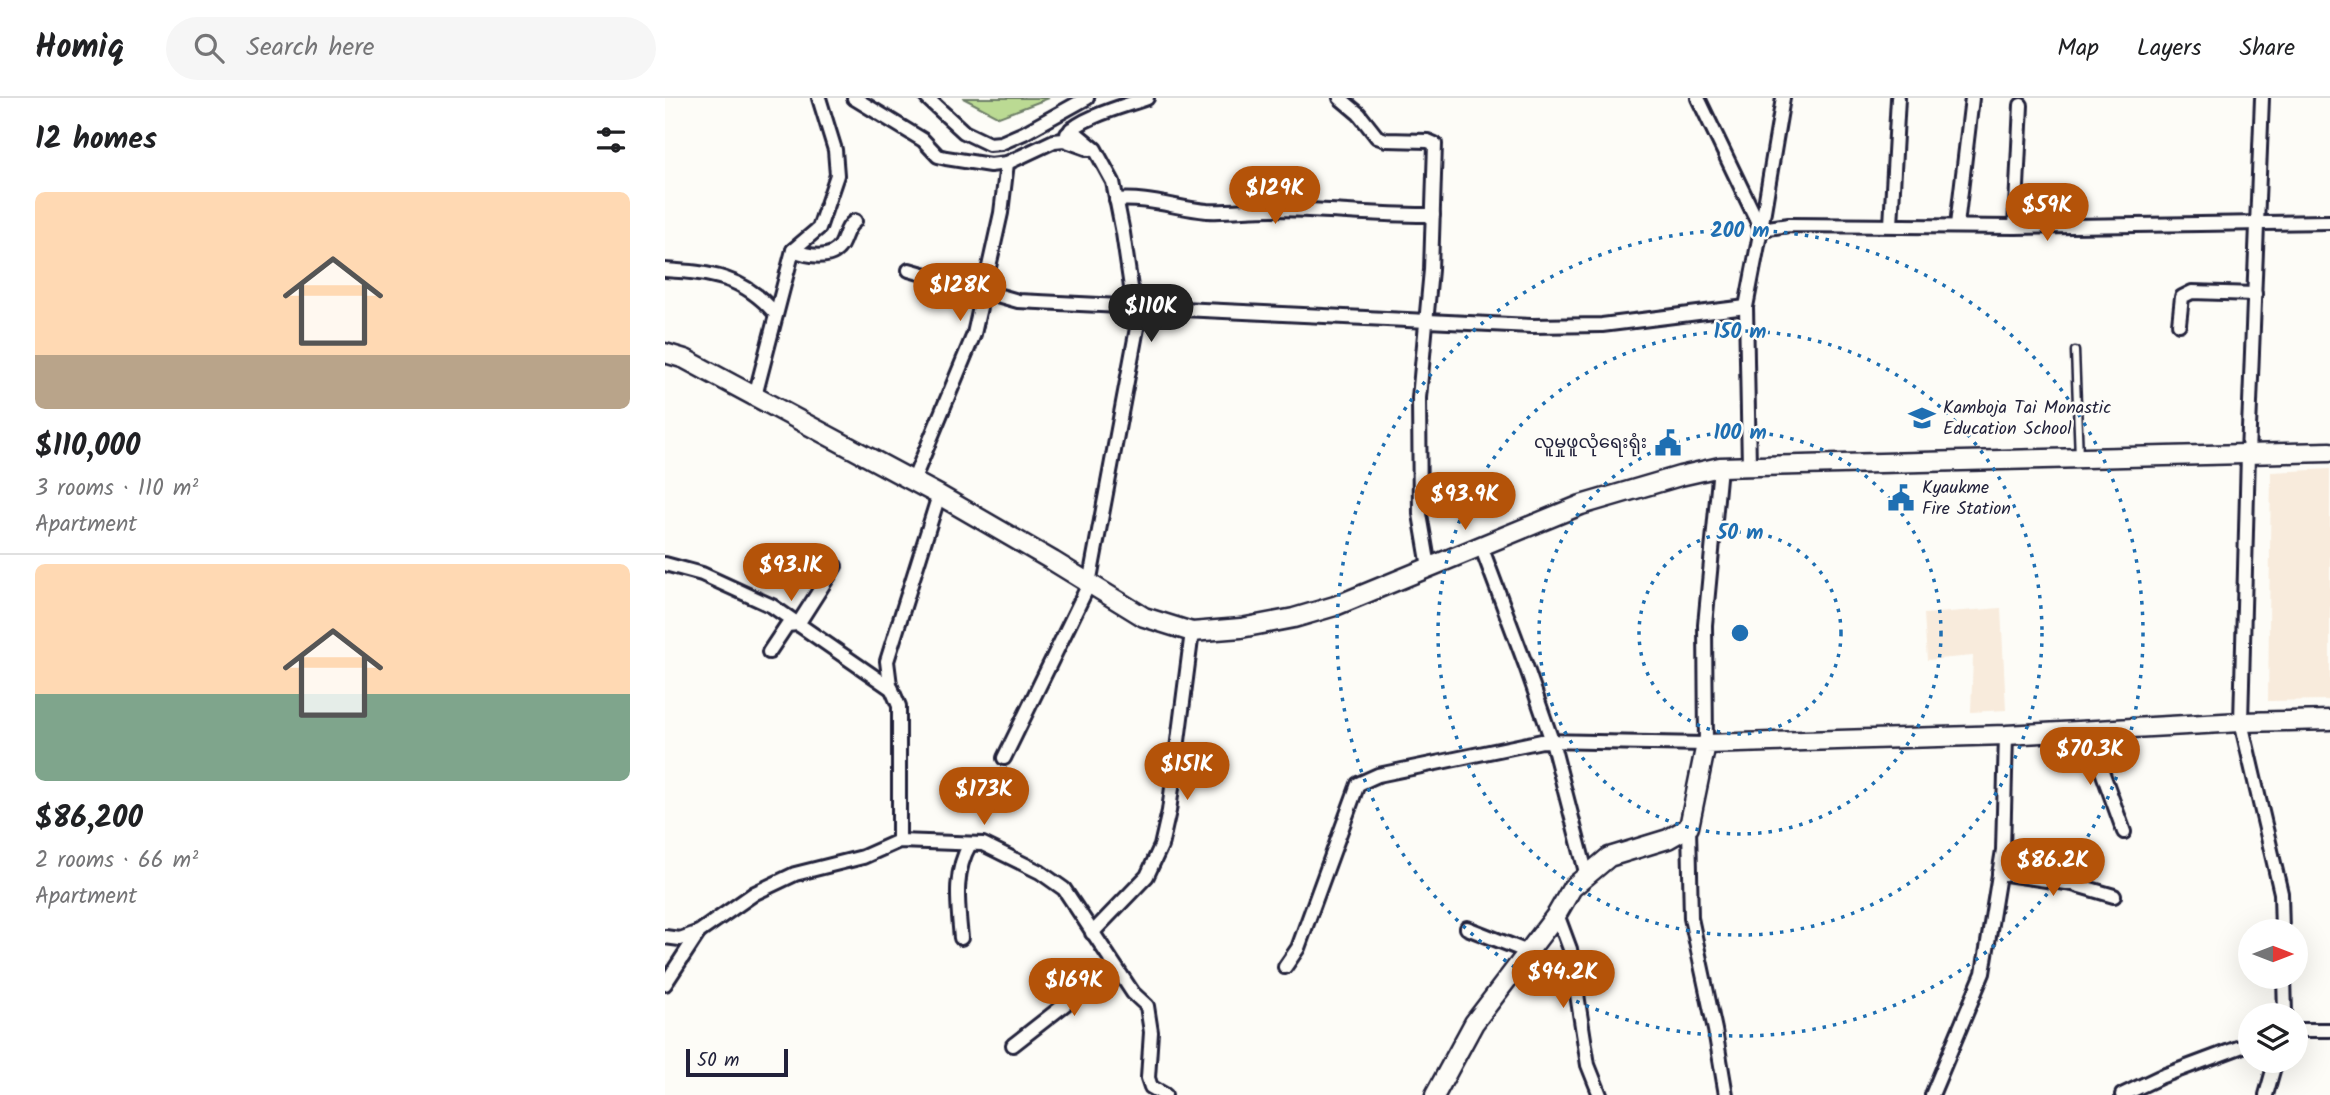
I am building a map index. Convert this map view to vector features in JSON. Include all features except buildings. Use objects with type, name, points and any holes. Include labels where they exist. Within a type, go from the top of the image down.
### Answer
[{"type":"street","points":[[755,396],[769,351],[775,313],[793,250],[819,229],[837,175],[835,150],[819,98]]},
{"type":"street","points":[[854,98],[923,141],[938,156],[990,165],[1007,163],[1054,141],[1071,129],[1147,98]]},
{"type":"street","points":[[927,98],[964,132],[989,144],[1001,143],[1024,133],[1087,98]]},
{"type":"street","points":[[1340,98],[1359,114],[1377,137],[1386,140],[1428,141],[1435,144],[1433,215],[1419,398],[1420,505],[1422,534],[1429,567]]},
{"type":"street","points":[[1697,98],[1761,229]]},
{"type":"street","points":[[1749,466],[1746,307],[1783,98]]},
{"type":"street","points":[[1891,225],[1898,98]]},
{"type":"street","points":[[1957,225],[1972,98]]},
{"type":"street","points":[[2262,98],[2241,722],[2281,893],[2282,919]]},
{"type":"street","points":[[2015,227],[2021,105]]},
{"type":"street","points":[[1004,758],[1089,584],[1137,328],[1113,182],[1097,152],[1071,129]]},
{"type":"street","points":[[1054,141],[1076,143],[1097,152]]},
{"type":"street","points":[[913,481],[974,334],[1001,213],[1007,163]]},
{"type":"street","points":[[1117,200],[1147,200],[1184,209],[1212,211],[1272,209],[1391,216],[1433,215]]},
{"type":"street","points":[[793,250],[817,256],[835,251],[849,225],[855,221]]},
{"type":"street","points":[[1761,229],[1789,225],[2015,227],[2330,222]]},
{"type":"street","points":[[665,270],[707,274],[732,280],[758,295],[775,313]]},
{"type":"street","points":[[909,270],[1018,301],[1555,326],[1602,325],[1746,307]]},
{"type":"street","points":[[2179,324],[2182,298],[2192,292],[2255,294]]},
{"type":"street","points":[[665,353],[685,359],[939,495],[1144,617],[1192,632],[1241,628],[1294,618],[1335,606],[1581,505],[1720,467],[2330,452]]},
{"type":"street","points":[[1720,467],[1705,625],[1706,744],[1689,827],[1691,918],[1715,1030],[1725,1095]]},
{"type":"street","points":[[898,841],[898,706],[887,662],[939,495]]},
{"type":"street","points":[[1481,546],[1552,741],[1587,876]]},
{"type":"street","points":[[665,564],[702,574],[772,606],[892,689]]},
{"type":"street","points":[[797,624],[835,566]]},
{"type":"street","points":[[769,652],[787,625],[797,624]]},
{"type":"street","points":[[1092,933],[1147,876],[1161,846],[1169,811],[1192,632]]},
{"type":"street","points":[[1285,967],[1298,948],[1358,784],[1378,775],[1542,741],[1706,744],[2006,735],[2241,722],[2330,720]]},
{"type":"street","points":[[2093,730],[2103,774],[2125,832]]},
{"type":"street","points":[[1932,1095],[1983,973],[2003,850],[2006,735]]},
{"type":"street","points":[[1439,1093],[1473,1023],[1557,914],[1572,888],[1609,857],[1668,839],[1689,827]]},
{"type":"street","points":[[665,937],[680,939],[699,932],[754,893],[795,874],[863,857],[898,841],[983,844],[1041,872],[1064,889],[1133,993],[1147,1006],[1151,1032],[1148,1078],[1151,1087],[1165,1095]]},
{"type":"street","points":[[961,938],[958,884],[962,858],[970,844]]},
{"type":"street","points":[[1999,873],[2073,884],[2113,896]]},
{"type":"street","points":[[1557,914],[1570,949],[1588,1065],[1600,1095]]},
{"type":"street","points":[[1467,928],[1528,952]]},
{"type":"street","points":[[665,984],[699,932]]},
{"type":"street","points":[[1013,1045],[1114,966]]},
{"type":"street","points":[[2308,1030],[2330,1030]]},
{"type":"street","points":[[2122,1095],[2160,1077],[2238,1048]]},
{"type":"street","points":[[2266,1095],[2272,1073]]},
{"type":"lane","points":[[2075,351],[2079,458]]},
{"type":"shaded area","points":[[2330,469],[2330,700],[2268,701],[2271,472]]},
{"type":"shaded area","points":[[2001,608],[2006,710],[1971,712],[1973,656],[1927,660],[1924,614]]},
{"type":"green space","points":[[963,98],[1049,98],[999,117]]},
{"type":"place","name":"Kamboja Tai Monastic Education School","points":[[1922,418]]},
{"type":"place","name":"လူမှုဖူလုံရေးရုံး","points":[[1668,443]]},
{"type":"place","name":"Kyaukme Fire Station","points":[[1901,498]]}]
